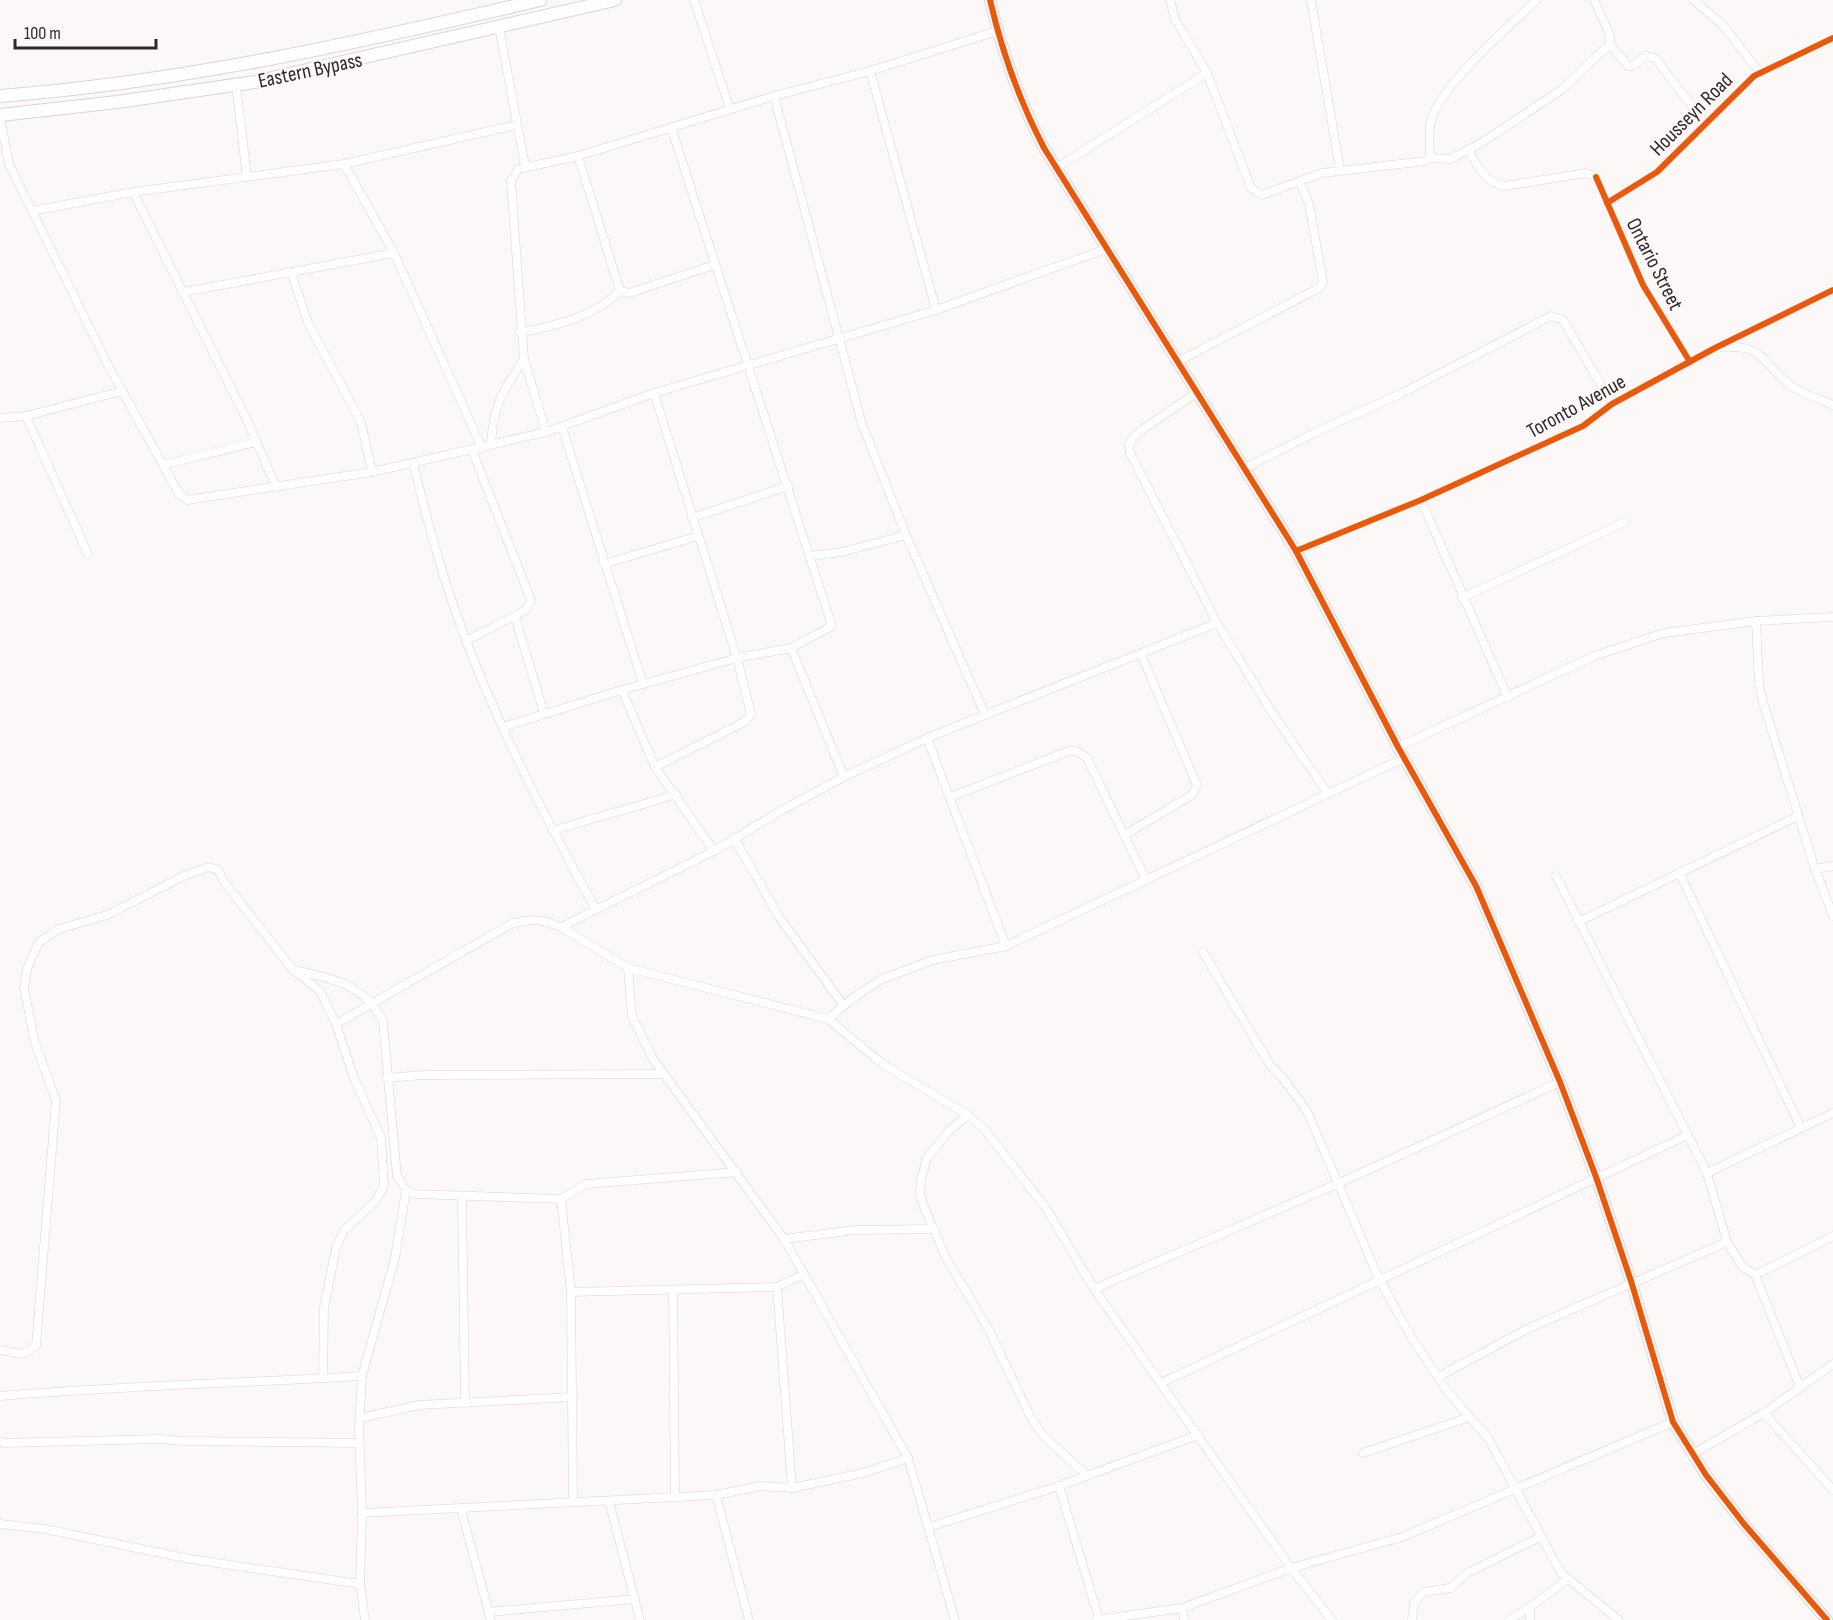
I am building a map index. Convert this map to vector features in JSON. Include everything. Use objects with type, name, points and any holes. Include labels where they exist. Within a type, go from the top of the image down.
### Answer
[{"type":"main road","name":"Eastern Bypass","points":[[0,96],[114,85],[252,64],[438,25],[540,0]]},
{"type":"main road","name":"Eastern Bypass","points":[[0,116],[236,85],[615,0]]},
{"type":"street","points":[[694,0],[730,109]]},
{"type":"street","points":[[990,0],[997,31],[1022,106],[1056,168],[1109,248],[1296,551],[1398,747],[1476,886],[1560,1082],[1596,1177],[1631,1281],[1673,1422],[1692,1454],[1744,1524],[1827,1620]]},
{"type":"street","points":[[1170,0],[1175,19],[1207,73],[1251,188],[1262,195],[1340,170],[1422,162],[1430,158],[1451,159],[1468,150],[1561,90],[1610,44],[1611,35],[1600,18],[1595,0]]},
{"type":"street","points":[[1311,0],[1340,170]]},
{"type":"street","points":[[1430,158],[1430,122],[1435,109],[1466,68],[1537,0]]},
{"type":"street","points":[[1693,0],[1722,24],[1760,72]]},
{"type":"street","points":[[499,27],[525,166]]},
{"type":"street","points":[[546,432],[524,359],[520,333],[511,181],[513,174],[525,166],[578,156],[774,96],[870,71],[997,31]]},
{"type":"street","name":"Housseyn Road","points":[[1607,203],[1657,172],[1748,80],[1760,72],[1833,38]]},
{"type":"street","points":[[1610,44],[1628,66],[1633,66],[1646,56],[1655,58],[1705,123]]},
{"type":"street","points":[[870,71],[936,310]]},
{"type":"street","points":[[1056,168],[1207,73]]},
{"type":"street","points":[[236,85],[247,177]]},
{"type":"street","points":[[774,96],[837,338],[865,433],[906,535],[985,715]]},
{"type":"street","points":[[0,116],[9,164],[122,390],[179,494],[187,500],[372,472],[546,432],[654,393],[936,310],[1109,248]]},
{"type":"street","points":[[32,211],[134,192],[344,164],[516,125]]},
{"type":"street","points":[[503,727],[622,690],[737,658],[791,648],[830,627],[831,623],[788,486],[714,265],[671,127]]},
{"type":"street","name":"Ontario Street","points":[[1468,150],[1488,180],[1495,184],[1505,186],[1586,172],[1596,177],[1643,285],[1690,362]]},
{"type":"street","points":[[578,156],[620,291]]},
{"type":"street","points":[[344,164],[394,253],[482,448]]},
{"type":"street","points":[[1179,361],[1319,288],[1323,282],[1309,204],[1300,182]]},
{"type":"street","points":[[134,192],[276,487]]},
{"type":"street","points":[[184,292],[394,253]]},
{"type":"street","points":[[620,291],[629,293],[714,265]]},
{"type":"street","points":[[291,272],[308,323],[361,422],[372,472]]},
{"type":"street","name":"Toronto Avenue","points":[[1296,551],[1421,500],[1582,426],[1612,404],[1715,348],[1833,290]]},
{"type":"street","points":[[520,333],[574,321],[603,306],[620,291]]},
{"type":"street","points":[[1245,468],[1314,433],[1400,394],[1551,316],[1563,320],[1612,404]]},
{"type":"street","points":[[1715,348],[1744,346],[1752,349],[1790,386],[1833,405]]},
{"type":"street","points":[[491,446],[496,406],[504,387],[524,359]]},
{"type":"street","points":[[0,418],[26,416],[122,390]]},
{"type":"street","points":[[1198,392],[1136,434],[1129,445],[1130,453],[1217,623],[1271,711],[1328,794]]},
{"type":"street","points":[[654,393],[751,708],[749,718],[655,767]]},
{"type":"street","points":[[26,416],[88,554]]},
{"type":"street","points":[[562,427],[643,684]]},
{"type":"street","points":[[163,465],[256,442]]},
{"type":"street","points":[[466,641],[515,617],[530,606],[531,600],[472,450]]},
{"type":"street","points":[[413,463],[449,594],[466,641],[503,727],[553,831],[595,908]]},
{"type":"street","points":[[692,518],[788,486]]},
{"type":"street","points":[[1421,500],[1508,698]]},
{"type":"street","points":[[1462,597],[1625,522]]},
{"type":"street","points":[[810,556],[842,552],[906,535]]},
{"type":"street","points":[[604,564],[698,537]]},
{"type":"street","points":[[515,617],[544,713]]},
{"type":"street","points":[[1398,747],[1508,698],[1594,656],[1664,633],[1756,621],[1833,617]]},
{"type":"street","points":[[1756,621],[1759,684],[1798,816],[1833,916]]},
{"type":"street","points":[[561,927],[595,908],[714,851],[844,777],[927,738],[1217,623]]},
{"type":"street","points":[[791,648],[844,777]]},
{"type":"street","points":[[1124,835],[1192,795],[1197,785],[1141,654]]},
{"type":"street","points":[[622,690],[655,767],[714,851]]},
{"type":"street","points":[[927,738],[1006,946]]},
{"type":"street","points":[[950,797],[1069,751],[1077,750],[1087,758],[1146,880]]},
{"type":"street","points":[[828,1019],[882,979],[914,965],[1006,946],[1404,758]]},
{"type":"street","points":[[553,831],[613,811],[639,807],[676,794]]},
{"type":"street","points":[[1578,922],[1798,816]]},
{"type":"street","points":[[734,838],[779,917],[844,1005]]},
{"type":"street","points":[[1815,869],[1833,866]]},
{"type":"street","points":[[0,1350],[23,1354],[36,1346],[56,1100],[35,1043],[24,988],[27,969],[39,942],[59,928],[107,915],[186,875],[208,867],[218,870],[225,883],[293,970],[320,991],[336,1024],[354,1078],[381,1138],[384,1186],[375,1202],[344,1230],[336,1248],[324,1307],[323,1378]]},
{"type":"street","points":[[1678,872],[1801,1128]]},
{"type":"street","points":[[1556,876],[1707,1173],[1727,1242],[1742,1266],[1755,1275],[1800,1387]]},
{"type":"street","points":[[336,1024],[375,1004],[513,923],[530,920],[544,921],[561,927],[628,968],[828,1019],[884,1065],[968,1115],[985,1130],[1046,1208],[1094,1289],[1291,1568],[1332,1620]]},
{"type":"street","points":[[1203,952],[1270,1065],[1307,1111],[1379,1280],[1411,1337],[1438,1377],[1488,1438],[1561,1574],[1619,1620]]},
{"type":"street","points":[[628,968],[632,1016],[663,1074],[784,1239],[908,1458],[955,1620]]},
{"type":"street","points":[[293,970],[335,978],[375,1004],[383,1022],[397,1176],[406,1190],[415,1194],[462,1197],[561,1199],[586,1184],[737,1172]]},
{"type":"street","points":[[387,1078],[423,1075],[663,1074]]},
{"type":"street","points":[[1094,1289],[1337,1184],[1560,1082]]},
{"type":"street","points":[[1707,1173],[1833,1113]]},
{"type":"street","points":[[968,1115],[949,1131],[927,1158],[920,1192],[946,1258],[989,1330],[1031,1418],[1042,1435],[1087,1476]]},
{"type":"street","points":[[1161,1383],[1688,1135]]},
{"type":"street","points":[[365,1620],[360,1584],[362,1514],[359,1443],[362,1376],[395,1258],[406,1190]]},
{"type":"street","points":[[462,1197],[465,1403]]},
{"type":"street","points":[[561,1199],[571,1292],[573,1502]]},
{"type":"street","points":[[784,1239],[855,1230],[934,1229]]},
{"type":"street","points":[[1755,1275],[1833,1236]]},
{"type":"street","points":[[1438,1377],[1527,1329],[1631,1281],[1727,1242]]},
{"type":"street","points":[[571,1292],[777,1287],[804,1274]]},
{"type":"street","points":[[777,1287],[792,1488]]},
{"type":"street","points":[[673,1291],[675,1495]]},
{"type":"street","points":[[1692,1454],[1764,1413],[1833,1365]]},
{"type":"street","points":[[0,1396],[130,1385],[217,1384],[362,1376]]},
{"type":"street","points":[[360,1418],[419,1405],[573,1396]]},
{"type":"street","points":[[1764,1413],[1833,1490]]},
{"type":"street","points":[[1363,1453],[1470,1417]]},
{"type":"street","points":[[1059,1486],[1098,1620],[1182,1608],[1291,1568],[1402,1537],[1517,1491],[1673,1422]]},
{"type":"street","points":[[929,1527],[1059,1486],[1198,1435]]},
{"type":"street","points":[[0,1441],[3,1443],[159,1439],[359,1443]]},
{"type":"street","points":[[362,1514],[609,1501],[675,1495],[716,1495],[760,1486],[792,1488],[862,1473],[908,1458]]},
{"type":"street","points":[[716,1495],[750,1620]]},
{"type":"street","points":[[609,1501],[640,1620]]},
{"type":"street","points":[[460,1510],[490,1616],[635,1599]]},
{"type":"street","points":[[0,1524],[29,1526],[190,1559],[360,1584]]},
{"type":"street","points":[[1413,1620],[1414,1603],[1424,1592],[1450,1588],[1467,1573],[1540,1537]]},
{"type":"street","points":[[1509,1620],[1568,1579]]},
{"type":"street","points":[[1530,1607],[1530,1620]]},
{"type":"street","points":[[1182,1608],[1184,1620]]},
{"type":"cycle path","points":[[990,0],[1012,76],[1044,148],[1296,551],[1398,747],[1476,886],[1560,1082],[1596,1177],[1631,1281],[1673,1422],[1706,1475],[1744,1524],[1827,1620]]},
{"type":"cycle path","points":[[1607,203],[1657,172],[1754,76],[1833,38]]},
{"type":"cycle path","points":[[1596,177],[1643,285],[1690,362]]},
{"type":"cycle path","points":[[1296,551],[1421,500],[1583,426],[1612,404],[1715,348],[1833,290]]}]
